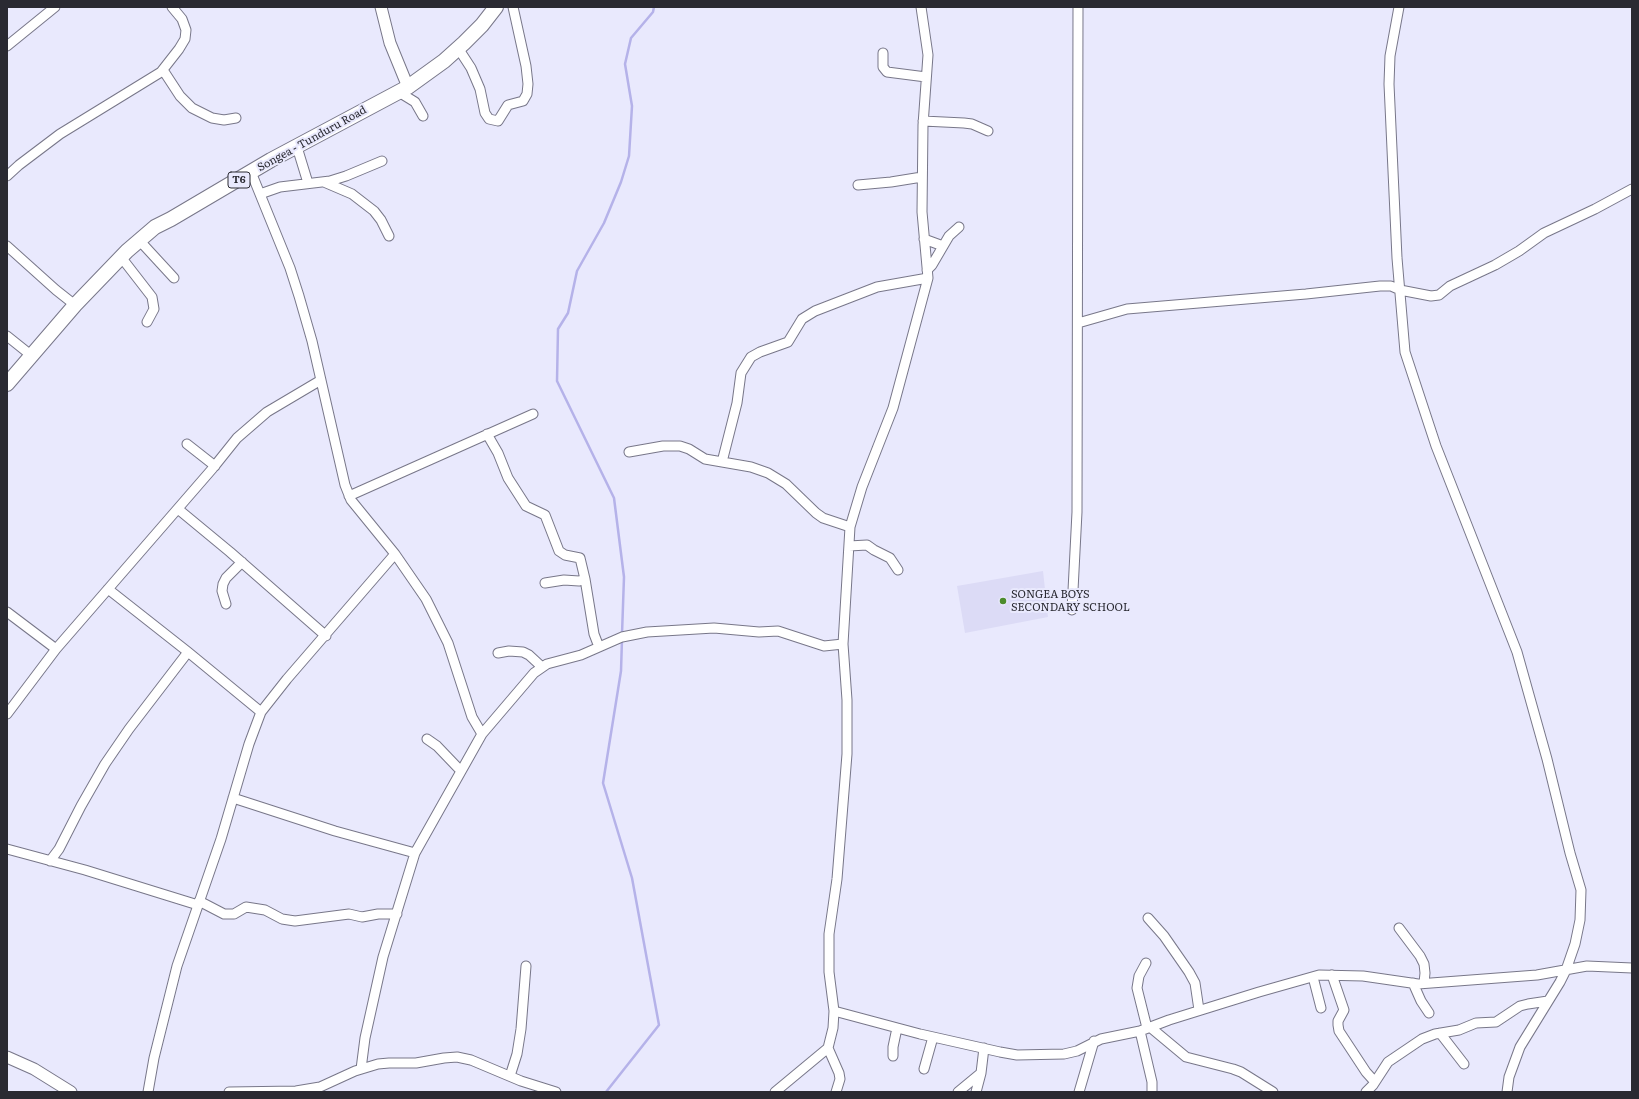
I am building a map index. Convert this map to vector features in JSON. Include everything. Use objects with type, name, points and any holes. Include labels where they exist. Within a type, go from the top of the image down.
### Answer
[{"type":"highway","name":"Songea - Tunduru Road","points":[[7,384],[75,305],[121,257],[155,227],[270,160],[402,90],[444,61],[482,25],[496,7]]},
{"type":"street","points":[[7,46],[55,7]]},
{"type":"street","points":[[7,176],[60,134],[163,70],[180,49],[185,39],[186,30],[182,19],[172,7]]},
{"type":"street","points":[[381,7],[402,94],[415,102],[422,116]]},
{"type":"street","points":[[458,48],[474,75],[480,89],[485,113],[489,119],[498,121],[508,105],[523,101],[528,84],[526,66],[513,7]]},
{"type":"street","points":[[921,7],[928,55],[923,121],[922,177],[922,212],[927,274]]},
{"type":"street","points":[[1072,610],[1077,512],[1078,7]]},
{"type":"street","points":[[1399,7],[1390,56],[1389,84],[1400,290],[1405,352],[1436,446],[1517,652],[1548,759],[1570,853],[1581,890],[1580,920],[1575,944],[1566,970],[1520,1047],[1509,1078],[1507,1092]]},
{"type":"street","points":[[883,53],[883,67],[887,72],[926,77]]},
{"type":"street","points":[[163,70],[180,96],[192,108],[212,118],[224,120],[236,118]]},
{"type":"street","points":[[923,121],[972,124],[988,131]]},
{"type":"street","points":[[297,147],[308,183]]},
{"type":"street","points":[[260,194],[280,187],[324,182],[346,176],[382,161]]},
{"type":"street","points":[[251,172],[299,296],[321,380],[345,485],[349,496],[395,554],[426,599],[448,642],[472,717],[482,734]]},
{"type":"street","points":[[858,184],[891,182],[922,177]]},
{"type":"street","points":[[324,182],[352,194],[369,207],[381,220],[389,236]]},
{"type":"street","points":[[1078,323],[1127,309],[1380,286],[1390,286],[1400,290],[1431,296],[1439,295],[1450,286],[1495,265],[1519,251],[1544,233],[1595,209],[1632,189]]},
{"type":"street","points":[[775,1092],[828,1048],[833,1028],[834,1011],[829,972],[829,934],[837,879],[846,760],[847,700],[843,644],[850,527],[860,492],[881,441],[895,401],[927,274],[949,236],[959,227]]},
{"type":"street","points":[[924,239],[943,246]]},
{"type":"street","points":[[139,240],[174,278]]},
{"type":"street","points":[[7,246],[75,305]]},
{"type":"street","points":[[121,257],[152,297],[154,309],[147,322]]},
{"type":"street","points":[[722,462],[737,403],[741,373],[751,357],[760,352],[788,342],[802,318],[815,311],[877,287],[927,274]]},
{"type":"street","points":[[7,336],[32,356]]},
{"type":"street","points":[[7,714],[56,649],[238,438],[258,419],[321,380]]},
{"type":"street","points":[[349,496],[533,414]]},
{"type":"street","points":[[487,434],[498,453],[508,478],[526,506],[545,515],[559,551],[565,555],[580,558],[594,634],[599,646]]},
{"type":"street","points":[[187,444],[215,466]]},
{"type":"street","points":[[629,452],[663,446],[680,446],[689,449],[705,459],[768,473],[786,484],[816,513],[829,520],[850,527]]},
{"type":"street","points":[[178,509],[202,527],[326,636]]},
{"type":"street","points":[[849,546],[867,545],[890,558],[898,570]]},
{"type":"street","points":[[148,1092],[154,1058],[177,966],[199,903],[249,744],[261,712],[287,679],[326,636],[395,554]]},
{"type":"street","points":[[226,604],[222,591],[223,584],[226,578],[242,562]]},
{"type":"street","points":[[545,583],[560,580],[579,581],[585,579]]},
{"type":"street","points":[[108,589],[261,712]]},
{"type":"street","points":[[7,612],[56,649]]},
{"type":"street","points":[[361,1069],[365,1038],[383,958],[415,853],[460,770],[482,734],[515,697],[524,683],[542,667],[581,655],[622,637],[648,632],[714,628],[758,632],[781,632],[824,646],[843,644]]},
{"type":"street","points":[[498,653],[509,651],[523,652],[529,655],[542,667]]},
{"type":"street","points":[[50,861],[59,849],[105,764],[129,729],[188,652]]},
{"type":"street","points":[[428,739],[438,746],[460,770]]},
{"type":"street","points":[[233,798],[335,831],[415,853]]},
{"type":"street","points":[[7,849],[199,903],[224,914],[234,914],[246,907],[265,910],[282,920],[295,921],[349,914],[362,917],[378,914],[396,914]]},
{"type":"street","points":[[1148,918],[1164,936],[1189,972],[1195,984],[1199,1010]]},
{"type":"street","points":[[1399,928],[1420,956],[1424,964],[1424,983]]},
{"type":"street","points":[[1146,963],[1139,976],[1137,988],[1145,1028],[1152,1092]]},
{"type":"street","points":[[510,1076],[517,1054],[521,1029],[526,966]]},
{"type":"street","points":[[834,1011],[933,1037],[1000,1052],[1017,1055],[1064,1054],[1077,1051],[1094,1041],[1145,1028],[1258,992],[1313,977],[1332,975],[1376,977],[1413,983],[1424,983],[1537,975],[1587,966],[1632,968]]},
{"type":"street","points":[[1332,975],[1344,1010],[1338,1021],[1339,1031],[1375,1082]]},
{"type":"street","points":[[1313,977],[1321,1008]]},
{"type":"street","points":[[1413,983],[1421,1001],[1429,1013]]},
{"type":"street","points":[[1366,1092],[1375,1082],[1388,1062],[1422,1039],[1440,1033],[1459,1030],[1476,1023],[1496,1022],[1520,1006],[1548,1001]]},
{"type":"street","points":[[893,1056],[892,1047],[897,1028]]},
{"type":"street","points":[[1145,1028],[1186,1057],[1241,1072],[1273,1092]]},
{"type":"street","points":[[1440,1033],[1464,1064]]},
{"type":"street","points":[[924,1069],[933,1037]]},
{"type":"street","points":[[1078,1092],[1094,1041]]},
{"type":"street","points":[[828,1048],[839,1073],[840,1080],[836,1092]]},
{"type":"street","points":[[976,1092],[981,1073],[984,1048]]},
{"type":"street","points":[[7,1057],[34,1069],[71,1092]]},
{"type":"street","points":[[229,1092],[296,1091],[320,1087],[361,1069],[389,1062],[416,1063],[457,1057],[471,1060],[510,1076],[556,1092]]},
{"type":"street","points":[[958,1092],[981,1073]]},
{"type":"shaded area","name":"SONGEA BOYS SECONDARY SCHOOL","points":[[1043,571],[1048,617],[965,633],[957,586]]},
{"type":"waterway","points":[[622,634],[624,577],[614,498],[557,381],[558,329],[568,313],[577,271],[604,223],[621,182],[629,156],[632,106],[625,64],[631,38],[653,12],[654,7]]},
{"type":"waterway","points":[[606,1092],[659,1025],[632,878],[603,783],[621,671],[622,639]]},
{"type":"place","name":"SONGEA BOYS SECONDARY SCHOOL","points":[[1003,601]]}]
